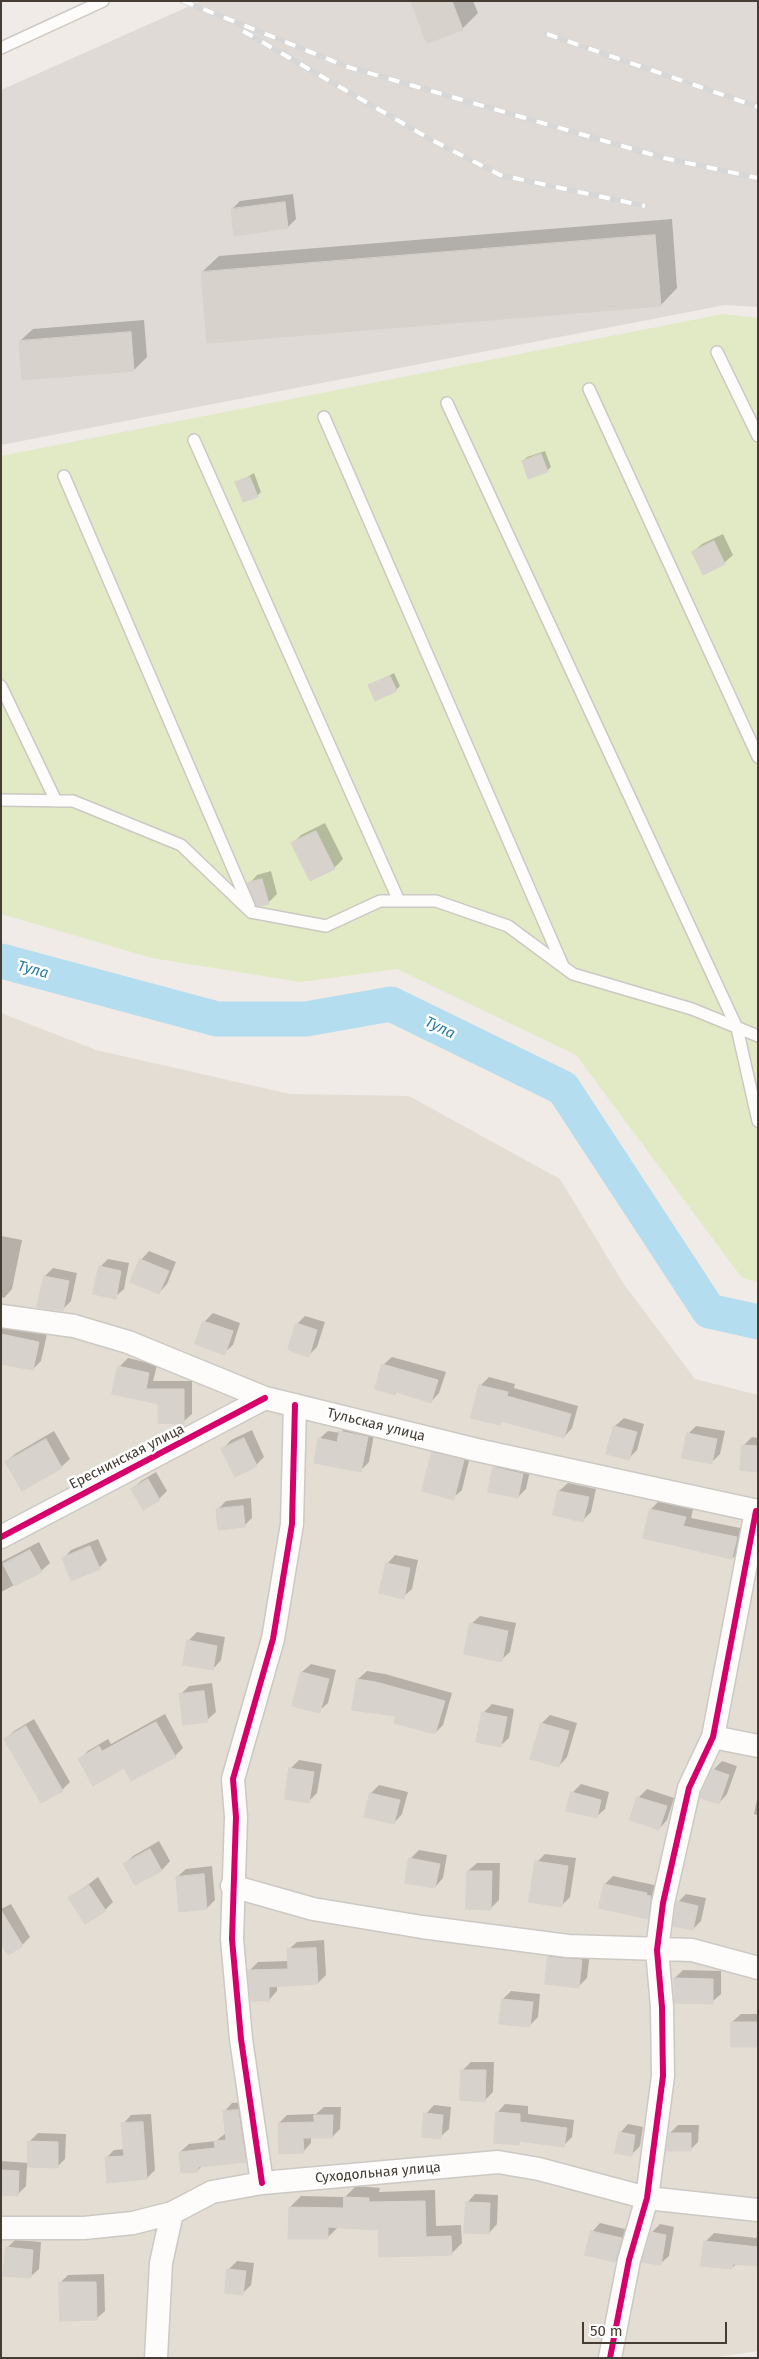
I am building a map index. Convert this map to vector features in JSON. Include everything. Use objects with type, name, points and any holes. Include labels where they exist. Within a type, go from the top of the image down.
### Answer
[{"type":"street","name":"Тульская улица","points":[[1,1316],[74,1326],[128,1342],[265,1398],[477,1450],[757,1511]]},
{"type":"street","name":"Ереснинская улица","points":[[1,1537],[265,1398]]},
{"type":"street","points":[[262,2182],[241,2039],[232,1939],[232,1886],[236,1817],[233,1779],[245,1744],[273,1639],[292,1524],[294,1405]]},
{"type":"street","points":[[610,2358],[629,2260],[647,2198],[663,2076],[662,2007],[657,1950],[671,1858],[688,1788],[713,1737],[757,1511]]},
{"type":"street","points":[[713,1737],[758,1746]]},
{"type":"street","points":[[232,1886],[313,1909],[413,1925],[568,1946],[692,1950],[758,1968]]},
{"type":"street","name":"Суходольная улица","points":[[1,2228],[84,2228],[133,2223],[172,2213],[212,2192],[262,2182],[498,2162],[539,2169],[647,2198],[758,2210]]},
{"type":"street","points":[[156,2358],[161,2263],[172,2213]]},
{"type":"lane","points":[[1,48],[103,1]]},
{"type":"lane","points":[[717,352],[758,436]]},
{"type":"lane","points":[[589,389],[758,757]]},
{"type":"lane","points":[[448,404],[738,1028],[758,1121]]},
{"type":"lane","points":[[324,418],[564,968]]},
{"type":"lane","points":[[194,440],[399,901]]},
{"type":"lane","points":[[64,476],[251,912]]},
{"type":"lane","points":[[1,686],[56,801]]},
{"type":"lane","points":[[1,800],[73,801],[181,845],[251,912],[326,926],[380,901],[436,901],[508,926],[573,974],[692,1009],[758,1036]]},
{"type":"shaded area","points":[[201,1],[758,1],[758,307],[725,305],[1,445],[1,90]]},
{"type":"shaded area","points":[[1,1013],[96,1050],[290,1094],[409,1096],[560,1179],[623,1283],[695,1379],[758,1395],[758,2351],[711,2358],[1,2358]]},
{"type":"green space","points":[[723,314],[758,318],[758,1282],[742,1278],[576,1055],[397,969],[300,982],[152,958],[1,914],[1,456]]},
{"type":"building","points":[[411,1],[452,1],[463,30],[427,43]]},
{"type":"building","points":[[285,202],[288,228],[234,236],[231,209]]},
{"type":"building","points":[[655,235],[661,306],[207,343],[201,272]]},
{"type":"building","points":[[131,332],[134,371],[22,380],[19,341]]},
{"type":"building","points":[[541,454],[548,472],[528,479],[522,461]]},
{"type":"building","points":[[250,477],[258,497],[243,502],[235,482]]},
{"type":"building","points":[[714,541],[725,564],[703,575],[692,552]]},
{"type":"building","points":[[390,676],[397,691],[375,701],[368,685]]},
{"type":"building","points":[[316,831],[335,869],[310,881],[291,843]]},
{"type":"building","points":[[262,879],[269,904],[260,906],[256,905],[247,883]]},
{"type":"building","points":[[140,1259],[169,1271],[159,1294],[130,1282]]},
{"type":"building","points":[[99,1266],[121,1271],[116,1299],[93,1294]]},
{"type":"building","points":[[44,1276],[69,1281],[63,1311],[37,1307]]},
{"type":"building","points":[[203,1321],[233,1331],[225,1355],[195,1344]]},
{"type":"building","points":[[296,1323],[317,1330],[309,1357],[288,1350]]},
{"type":"building","points":[[1,1334],[39,1342],[33,1370],[1,1364]]},
{"type":"building","points":[[382,1364],[438,1380],[431,1403],[396,1392],[395,1395],[375,1389]]},
{"type":"building","points":[[118,1366],[149,1373],[146,1389],[184,1389],[184,1424],[158,1423],[158,1404],[112,1394]]},
{"type":"building","points":[[479,1385],[508,1392],[507,1396],[571,1414],[564,1438],[501,1421],[500,1425],[471,1418]]},
{"type":"building","points":[[614,1426],[637,1432],[629,1460],[606,1454]]},
{"type":"building","points":[[339,1431],[368,1437],[361,1472],[314,1463],[318,1438],[337,1442]]},
{"type":"building","points":[[687,1433],[717,1439],[712,1464],[682,1458]]},
{"type":"building","points":[[244,1438],[257,1466],[235,1477],[221,1449]]},
{"type":"building","points":[[46,1439],[62,1468],[22,1491],[5,1462]]},
{"type":"building","points":[[742,1445],[758,1446],[758,1472],[740,1470]]},
{"type":"building","points":[[432,1452],[464,1460],[454,1500],[422,1491]]},
{"type":"building","points":[[493,1467],[523,1474],[518,1498],[488,1492]]},
{"type":"building","points":[[148,1479],[160,1500],[143,1510],[131,1489]]},
{"type":"building","points":[[558,1491],[589,1497],[583,1522],[553,1515]]},
{"type":"building","points":[[243,1506],[245,1527],[218,1530],[216,1509]]},
{"type":"building","points":[[650,1509],[686,1517],[683,1526],[737,1537],[732,1559],[643,1538]]},
{"type":"building","points":[[90,1546],[100,1569],[71,1581],[62,1558]]},
{"type":"building","points":[[30,1550],[42,1572],[14,1586],[3,1564]]},
{"type":"building","points":[[386,1563],[410,1568],[404,1599],[379,1593]]},
{"type":"building","points":[[470,1623],[508,1631],[502,1662],[464,1654]]},
{"type":"building","points":[[187,1640],[217,1646],[213,1670],[183,1665]]},
{"type":"building","points":[[301,1672],[329,1679],[320,1713],[292,1706]]},
{"type":"building","points":[[357,1679],[376,1682],[445,1701],[435,1734],[394,1723],[396,1716],[352,1710]]},
{"type":"building","points":[[204,1691],[208,1722],[183,1725],[179,1694]]},
{"type":"building","points":[[482,1712],[507,1717],[501,1747],[476,1742]]},
{"type":"building","points":[[156,1722],[176,1757],[131,1781],[124,1768],[93,1786],[78,1759],[99,1746],[102,1751]]},
{"type":"building","points":[[541,1723],[569,1731],[559,1767],[530,1759]]},
{"type":"building","points":[[26,1726],[63,1791],[41,1803],[4,1739]]},
{"type":"building","points":[[289,1768],[314,1772],[309,1803],[285,1799]]},
{"type":"building","points":[[712,1769],[729,1775],[719,1804],[700,1798]]},
{"type":"building","points":[[571,1792],[601,1800],[597,1818],[566,1811]]},
{"type":"building","points":[[370,1793],[400,1800],[394,1824],[364,1817]]},
{"type":"building","points":[[637,1797],[667,1806],[659,1830],[630,1820]]},
{"type":"building","points":[[150,1849],[162,1871],[135,1885],[123,1864]]},
{"type":"building","points":[[409,1858],[440,1864],[435,1888],[405,1883]]},
{"type":"building","points":[[535,1861],[568,1866],[562,1907],[529,1902]]},
{"type":"building","points":[[467,1871],[492,1871],[491,1910],[466,1909]]},
{"type":"building","points":[[204,1874],[207,1909],[179,1912],[176,1877]]},
{"type":"building","points":[[604,1884],[647,1893],[646,1895],[651,1896],[648,1919],[599,1908]]},
{"type":"building","points":[[89,1885],[106,1911],[85,1924],[68,1898]]},
{"type":"building","points":[[677,1901],[698,1906],[693,1930],[673,1926]]},
{"type":"building","points":[[1,1910],[23,1946],[8,1955],[1,1944]]},
{"type":"building","points":[[316,1948],[318,1984],[269,1987],[269,2001],[251,2001],[248,1970],[288,1969],[287,1949]]},
{"type":"building","points":[[548,1957],[582,1960],[579,1988],[545,1984]]},
{"type":"building","points":[[674,1978],[713,1979],[713,2004],[675,2003]]},
{"type":"building","points":[[502,1999],[533,2002],[530,2027],[499,2024]]},
{"type":"building","points":[[731,2022],[758,2022],[758,2047],[731,2047]]},
{"type":"building","points":[[461,2070],[486,2070],[485,2102],[460,2100]]},
{"type":"building","points":[[238,2110],[246,2162],[198,2167],[198,2172],[181,2173],[179,2152],[215,2148],[214,2141],[226,2140],[223,2111]]},
{"type":"building","points":[[496,2112],[520,2114],[520,2122],[567,2128],[564,2147],[519,2141],[519,2145],[494,2143]]},
{"type":"building","points":[[424,2113],[443,2115],[441,2139],[422,2137]]},
{"type":"building","points":[[314,2115],[333,2115],[332,2138],[303,2138],[304,2153],[279,2154],[278,2123],[314,2122]]},
{"type":"building","points":[[143,2122],[147,2179],[107,2183],[105,2157],[124,2156],[121,2123]]},
{"type":"building","points":[[619,2132],[635,2135],[632,2156],[615,2153]]},
{"type":"building","points":[[669,2133],[691,2133],[691,2151],[666,2151]]},
{"type":"building","points":[[28,2141],[58,2142],[58,2168],[28,2167]]},
{"type":"building","points":[[1,2170],[19,2171],[18,2196],[1,2195]]},
{"type":"building","points":[[344,2197],[369,2198],[369,2202],[425,2201],[426,2237],[451,2236],[452,2255],[379,2257],[378,2230],[328,2227],[328,2239],[288,2239],[289,2207],[343,2208]]},
{"type":"building","points":[[466,2202],[490,2203],[489,2234],[464,2233]]},
{"type":"building","points":[[591,2231],[622,2238],[615,2262],[585,2255]]},
{"type":"building","points":[[651,2232],[666,2235],[661,2265],[642,2262]]},
{"type":"building","points":[[704,2241],[758,2247],[758,2266],[733,2264],[732,2269],[701,2266]]},
{"type":"building","points":[[6,2247],[33,2250],[31,2278],[3,2276]]},
{"type":"building","points":[[227,2269],[246,2271],[243,2295],[225,2293]]},
{"type":"building","points":[[59,2282],[96,2282],[97,2320],[60,2321]]},
{"type":"waterway","name":"Тула","points":[[1,961],[217,1019],[306,1019],[391,1004],[563,1088],[709,1311],[758,1322]]},
{"type":"railway","points":[[183,1],[348,67],[664,158],[758,178]]},
{"type":"railway","points":[[243,31],[430,139],[500,175],[645,206]]},
{"type":"railway","points":[[547,34],[758,107]]},
{"type":"cycle path","points":[[1,1537],[265,1398]]},
{"type":"cycle path","points":[[262,2183],[241,2039],[232,1939],[236,1817],[233,1779],[273,1639],[292,1524],[295,1405]]},
{"type":"cycle path","points":[[610,2358],[629,2260],[647,2198],[663,2076],[662,2007],[657,1950],[663,1903],[689,1788],[713,1737],[756,1511]]}]
